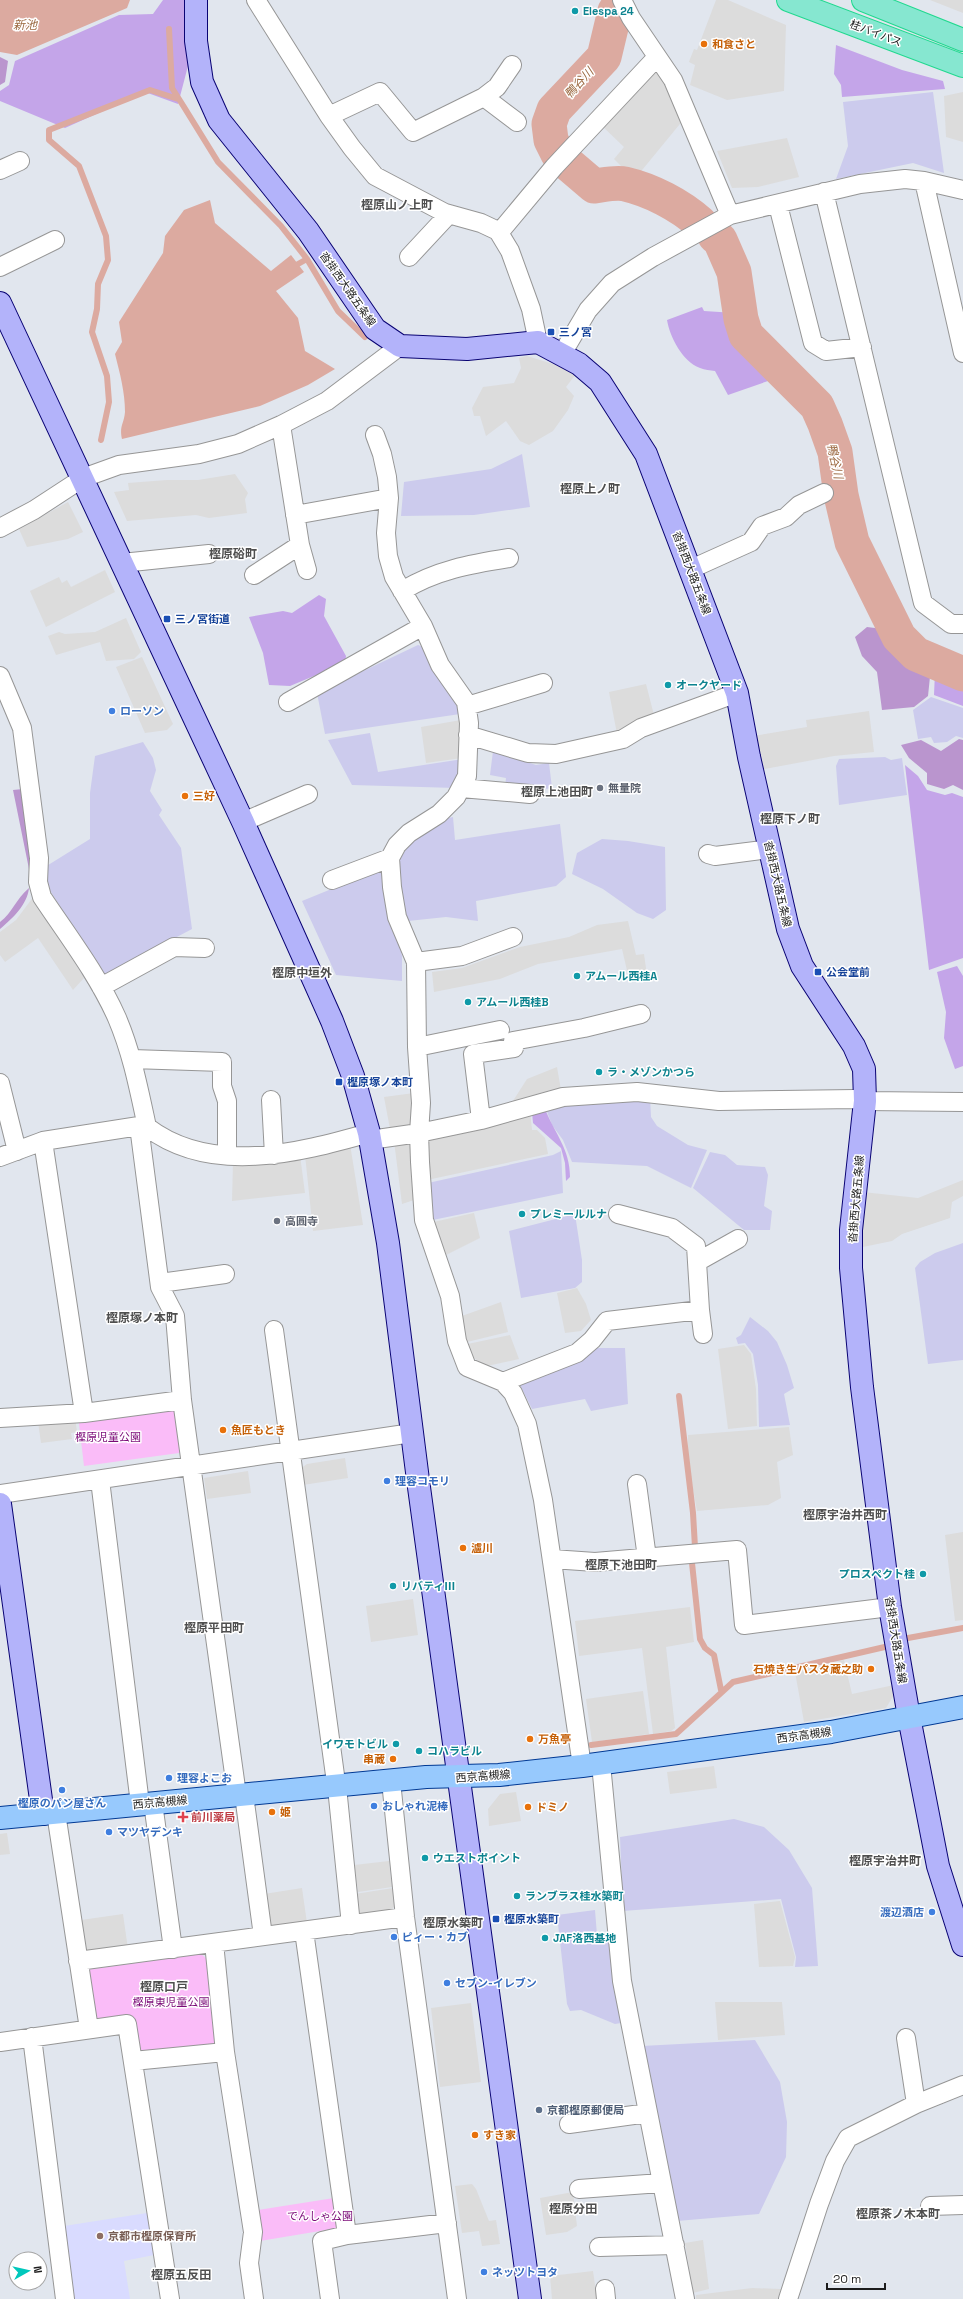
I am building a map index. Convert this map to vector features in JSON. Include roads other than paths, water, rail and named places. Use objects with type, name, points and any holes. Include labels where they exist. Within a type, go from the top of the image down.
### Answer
[{"type":"highway","name":"桂バイパス","points":[[788,0],[963,66]]},
{"type":"highway","points":[[863,0],[963,40]]},
{"type":"main road","name":"西京高槻線","points":[[0,1818],[391,1781],[426,1778],[460,1778],[592,1765],[831,1732],[963,1707]]},
{"type":"street","name":"沓掛西大路五条線","points":[[196,0],[196,41],[202,82],[219,120],[308,231],[375,329],[400,346]]},
{"type":"street","points":[[0,528],[34,510],[83,478],[119,465],[199,454],[238,444],[281,425],[327,401],[400,346],[467,349],[538,342],[531,309],[510,251],[499,233],[481,223],[449,214],[426,204],[375,176],[352,148],[329,116],[256,0]]},
{"type":"street","points":[[622,0],[673,80],[730,215]]},
{"type":"street","points":[[499,233],[554,167],[657,57]]},
{"type":"street","points":[[329,116],[380,92],[413,132],[484,97],[497,87],[512,65]]},
{"type":"street","points":[[484,97],[517,122]]},
{"type":"street","points":[[0,170],[20,161]]},
{"type":"street","points":[[562,354],[588,310],[612,283],[653,257],[730,215],[778,205],[860,184],[905,179],[924,181],[963,190]]},
{"type":"street","points":[[924,181],[963,353]]},
{"type":"street","points":[[824,192],[924,603],[951,624],[963,624]]},
{"type":"street","points":[[778,205],[813,343],[826,351],[862,347]]},
{"type":"street","points":[[409,257],[449,214]]},
{"type":"street","points":[[0,267],[55,240]]},
{"type":"street","points":[[0,303],[243,822],[332,1021],[353,1076],[370,1136],[388,1243],[412,1433],[530,2299]]},
{"type":"street","name":"沓掛西大路五条線","points":[[538,342],[579,364],[600,382],[646,454],[737,693],[788,929],[800,959],[854,1046],[864,1069],[865,1101],[851,1230],[851,1268],[862,1387],[890,1607],[909,1717],[938,1866],[963,1945]]},
{"type":"street","points":[[281,425],[300,545],[307,570]]},
{"type":"street","points":[[375,435],[382,454],[389,498],[386,533],[388,556],[394,577],[423,626],[440,665],[466,702],[467,706],[467,776],[461,788],[456,797],[439,814],[409,833],[397,845],[390,858],[392,887],[397,917],[416,962],[417,1047],[421,1103],[419,1133],[424,1220],[450,1296],[457,1341],[467,1367],[503,1382],[513,1393],[527,1424],[552,1559],[562,1640],[592,1765],[622,1981],[685,2299]]},
{"type":"street","points":[[691,569],[751,542],[762,526],[786,517],[799,505],[824,493]]},
{"type":"street","points":[[295,515],[372,499],[389,498]]},
{"type":"street","points":[[254,575],[300,545]]},
{"type":"street","points":[[122,563],[209,554]]},
{"type":"street","points":[[402,591],[420,579],[460,565],[509,558]]},
{"type":"street","points":[[288,702],[423,626]]},
{"type":"street","points":[[0,676],[22,728],[39,858],[38,882],[42,897],[101,987],[117,1019],[132,1059],[143,1126],[160,1284],[175,1316],[182,1400],[240,1795],[263,1936]]},
{"type":"street","points":[[467,706],[543,683]]},
{"type":"street","points":[[468,735],[528,753],[556,754],[623,739],[641,728],[737,693]]},
{"type":"street","points":[[461,788],[530,794]]},
{"type":"street","points":[[243,822],[308,794]]},
{"type":"street","points":[[708,854],[715,856],[770,849]]},
{"type":"street","points":[[332,880],[390,858]]},
{"type":"street","points":[[416,962],[462,956],[514,937]]},
{"type":"street","points":[[101,987],[174,947],[197,953]]},
{"type":"street","points":[[482,1120],[473,1054],[514,1048],[513,1041],[584,1028],[641,1014]]},
{"type":"street","points":[[417,1047],[500,1030]]},
{"type":"street","points":[[132,1059],[222,1062],[222,1086],[227,1101],[227,1155]]},
{"type":"street","points":[[0,1083],[17,1151]]},
{"type":"street","points":[[0,1157],[43,1141],[143,1126],[163,1139],[187,1148],[246,1157],[274,1156],[370,1136],[419,1133],[482,1120],[563,1097],[637,1092],[719,1101],[855,1099],[865,1101],[963,1102]]},
{"type":"street","points":[[271,1100],[274,1156]]},
{"type":"street","points":[[43,1141],[84,1414]]},
{"type":"street","points":[[618,1214],[672,1228],[696,1246],[703,1334]]},
{"type":"street","points":[[697,1262],[738,1239]]},
{"type":"street","points":[[160,1284],[224,1274]]},
{"type":"street","points":[[503,1382],[577,1353],[592,1340],[607,1321],[700,1310]]},
{"type":"street","points":[[274,1330],[292,1450],[336,1787],[351,1925]]},
{"type":"street","points":[[0,1418],[84,1414],[182,1400]]},
{"type":"street","points":[[0,1494],[192,1467],[292,1450],[412,1433]]},
{"type":"street","points":[[100,1480],[147,1804],[173,1949]]},
{"type":"street","points":[[637,1484],[647,1558]]},
{"type":"street","points":[[0,1504],[50,1813],[78,1961],[89,2029]]},
{"type":"street","points":[[552,1559],[596,1562],[737,1550],[744,1625],[890,1607]]},
{"type":"street","points":[[391,1781],[405,1917],[457,2299]]},
{"type":"street","points":[[78,1961],[405,1917]]},
{"type":"street","points":[[304,1931],[347,2235]]},
{"type":"street","points":[[214,1943],[225,2052],[253,2232],[249,2264],[254,2299]]},
{"type":"street","points":[[0,2042],[127,2024],[170,2299]]},
{"type":"street","points":[[32,2038],[65,2299]]},
{"type":"street","points":[[906,2038],[916,2104]]},
{"type":"street","points":[[133,2061],[225,2052]]},
{"type":"street","points":[[788,2299],[819,2204],[835,2161],[848,2138],[916,2104],[963,2085]]},
{"type":"street","points":[[569,2124],[648,2113]]},
{"type":"street","points":[[579,2189],[661,2183]]},
{"type":"street","points":[[930,2206],[963,2205]]},
{"type":"street","points":[[330,2299],[322,2241],[347,2235],[447,2223]]},
{"type":"street","points":[[599,2247],[675,2245]]},
{"type":"water","name":"新池","points":[[0,0],[130,0],[127,8],[17,55],[0,52]]},
{"type":"water","points":[[210,200],[215,223],[271,271],[291,255],[304,272],[276,291],[298,318],[305,351],[335,369],[308,385],[260,406],[122,439],[121,431],[125,405],[122,383],[115,354],[122,342],[119,322],[163,253],[165,236],[184,210]]},
{"type":"waterway","name":"鴨谷川","points":[[558,154],[551,140],[549,124],[554,110],[604,57],[615,11]]},
{"type":"waterway","points":[[169,29],[172,88],[218,162],[281,226],[307,259],[298,264]]},
{"type":"waterway","points":[[101,440],[109,402],[107,376],[92,332],[97,309],[98,284],[108,260],[106,236],[79,166],[49,140],[49,130],[150,90],[178,99]]},
{"type":"waterway","name":"鴨谷川","points":[[567,163],[594,186],[621,183],[645,190],[674,204],[700,223]]},
{"type":"waterway","name":"鴨谷川","points":[[715,236],[720,240],[734,272],[741,319],[746,335],[817,406],[835,452],[841,495],[852,542],[899,637],[916,654],[963,674]]},
{"type":"waterway","points":[[307,259],[338,311],[365,337]]},
{"type":"waterway","points":[[679,1396],[693,1513],[695,1547]]},
{"type":"waterway","points":[[692,1563],[700,1639],[705,1648],[714,1655],[721,1690]]},
{"type":"waterway","points":[[908,1638],[963,1628]]},
{"type":"waterway","points":[[591,1745],[676,1734],[733,1682],[889,1646]]},
{"type":"place","name":"Elespa 24","points":[[575,11]]},
{"type":"place","name":"和食さと","points":[[704,44]]},
{"type":"place","name":"三ノ宮","points":[[551,332]]},
{"type":"place","name":"三ノ宮街道","points":[[167,619]]},
{"type":"place","name":"オークヤード","points":[[668,685]]},
{"type":"place","name":"ローソン","points":[[112,711]]},
{"type":"place","name":"無量院","points":[[600,788]]},
{"type":"place","name":"三好","points":[[185,796]]},
{"type":"place","name":"公会堂前","points":[[818,972]]},
{"type":"place","name":"アムール西桂A","points":[[577,976]]},
{"type":"place","name":"アムール西桂B","points":[[468,1002]]},
{"type":"place","name":"ラ・メゾンかつら","points":[[599,1072]]},
{"type":"place","name":"樫原塚ノ本町","points":[[339,1082]]},
{"type":"place","name":"プレミールルナ","points":[[522,1214]]},
{"type":"place","name":"高圓寺","points":[[277,1221]]},
{"type":"place","name":"魚匠もとき","points":[[223,1430]]},
{"type":"place","name":"理容コモリ","points":[[387,1481]]},
{"type":"place","name":"瀘川","points":[[463,1548]]},
{"type":"place","name":"プロスペクト桂","points":[[923,1574]]},
{"type":"place","name":"リバティⅢ","points":[[393,1586]]},
{"type":"place","name":"石焼き生パスタ蔵之助","points":[[871,1669]]},
{"type":"place","name":"万魚亭","points":[[530,1739]]},
{"type":"place","name":"イワモトビル","points":[[396,1744]]},
{"type":"place","name":"コハラビル","points":[[419,1751]]},
{"type":"place","name":"串蔵","points":[[393,1759]]},
{"type":"place","name":"理容よこお","points":[[169,1778]]},
{"type":"place","name":"樫原のパン屋さん","points":[[62,1790]]},
{"type":"place","name":"おしゃれ泥棒","points":[[374,1806]]},
{"type":"place","name":"ドミノ","points":[[528,1807]]},
{"type":"place","name":"姫","points":[[272,1812]]},
{"type":"place","name":"前川薬局","points":[[183,1817]]},
{"type":"place","name":"マツヤデンキ","points":[[109,1832]]},
{"type":"place","name":"ウエストポイント","points":[[425,1858]]},
{"type":"place","name":"ランブラス桂水築町","points":[[517,1896]]},
{"type":"place","name":"渡辺酒店","points":[[932,1912]]},
{"type":"place","name":"樫原水築町","points":[[496,1919]]},
{"type":"place","name":"ピィー・カブ","points":[[394,1937]]},
{"type":"place","name":"JAF洛西基地","points":[[545,1938]]},
{"type":"place","name":"セブン-イレブン","points":[[447,1983]]},
{"type":"place","name":"京都樫原郵便局","points":[[539,2110]]},
{"type":"place","name":"すき家","points":[[475,2135]]},
{"type":"place","name":"京都市樫原保育所","points":[[100,2236]]},
{"type":"place","name":"ネッツトヨタ","points":[[484,2272]]},
{"type":"district","name":"樫原山ノ上町","points":[[397,205]]},
{"type":"district","name":"樫原上ノ町","points":[[590,489]]},
{"type":"district","name":"樫原硲町","points":[[233,554]]},
{"type":"district","name":"樫原上池田町","points":[[557,792]]},
{"type":"district","name":"樫原下ノ町","points":[[790,819]]},
{"type":"district","name":"樫原中垣外","points":[[302,973]]},
{"type":"district","name":"樫原塚ノ本町","points":[[142,1318]]},
{"type":"district","name":"樫原宇治井西町","points":[[845,1515]]},
{"type":"district","name":"樫原下池田町","points":[[621,1565]]},
{"type":"district","name":"樫原平田町","points":[[214,1628]]},
{"type":"district","name":"樫原宇治井町","points":[[885,1861]]},
{"type":"district","name":"樫原水築町","points":[[453,1923]]},
{"type":"district","name":"樫原口戸","points":[[164,1987]]},
{"type":"district","name":"樫原分田","points":[[573,2209]]},
{"type":"district","name":"樫原茶ノ木本町","points":[[898,2214]]},
{"type":"district","name":"樫原五反田","points":[[181,2275]]},
{"type":"park label","name":"樫原児童公園","points":[[108,1437]]},
{"type":"park label","name":"樫原東児童公園","points":[[171,2002]]},
{"type":"park label","name":"でんしゃ公園","points":[[320,2216]]}]
